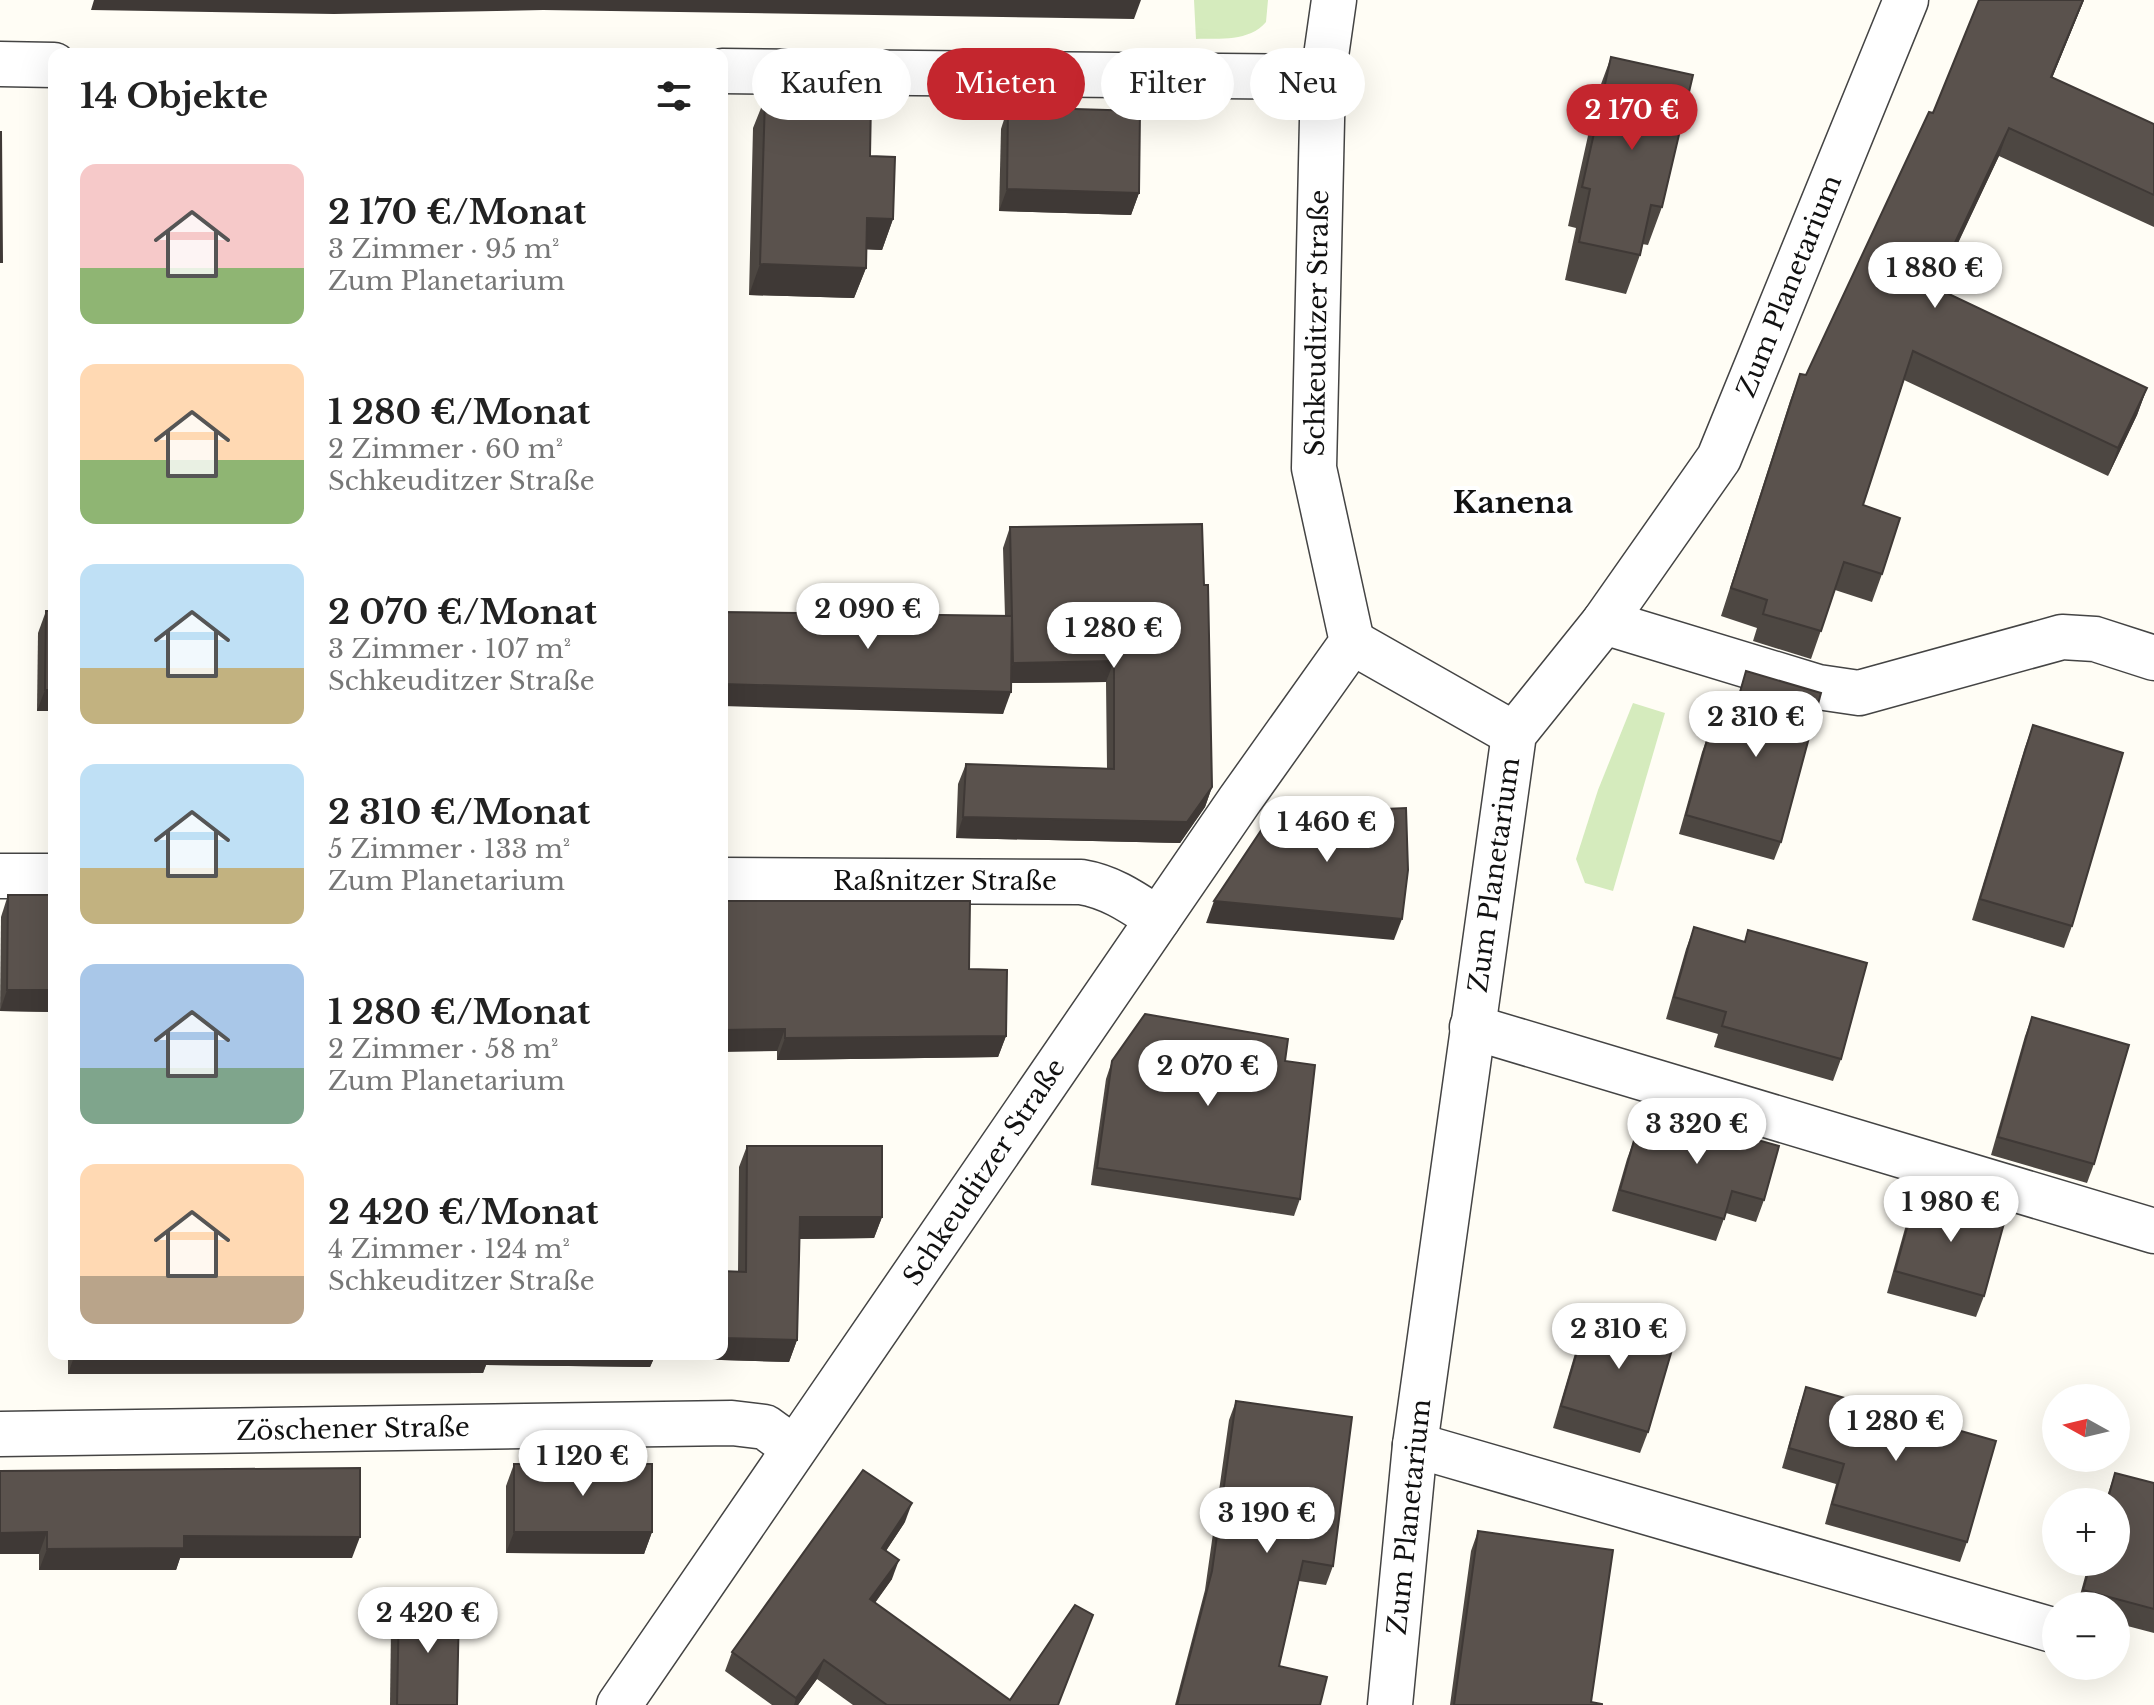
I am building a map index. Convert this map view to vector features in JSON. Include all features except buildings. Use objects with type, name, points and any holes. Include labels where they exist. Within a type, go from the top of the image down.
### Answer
[{"type":"street","name":"Schkeuditzer Straße","points":[[1327,48],[1334,0]]},
{"type":"street","name":"Zum Planetarium","points":[[1390,1705],[1415,1445],[1514,734],[1604,622],[1719,458],[1906,0]]},
{"type":"street","points":[[0,64],[48,65]]},
{"type":"street","points":[[728,71],[1250,76]]},
{"type":"street","name":"Schkeuditzer Straße","points":[[619,1705],[1158,919],[1352,642],[1314,468],[1322,120]]},
{"type":"street","points":[[1604,622],[1818,687],[1859,693],[2062,637],[2095,639],[2154,658]]},
{"type":"street","points":[[1352,642],[1514,734]]},
{"type":"street","points":[[0,876],[48,876]]},
{"type":"street","name":"Raßnitzer Straße","points":[[728,880],[1081,882],[1102,885],[1123,895],[1158,919]]},
{"type":"street","points":[[1472,1027],[2154,1231]]},
{"type":"street","name":"Zöschener Straße","points":[[0,1434],[732,1423],[765,1427],[794,1448]]},
{"type":"street","points":[[1415,1445],[2042,1627]]},
{"type":"green space","points":[[1194,0],[1268,0],[1266,22],[1243,36],[1196,39]]},
{"type":"green space","points":[[1633,703],[1665,713],[1613,891],[1585,883],[1576,859],[1598,790]]},
{"type":"district","name":"Kanena","points":[[1513,502]]}]
